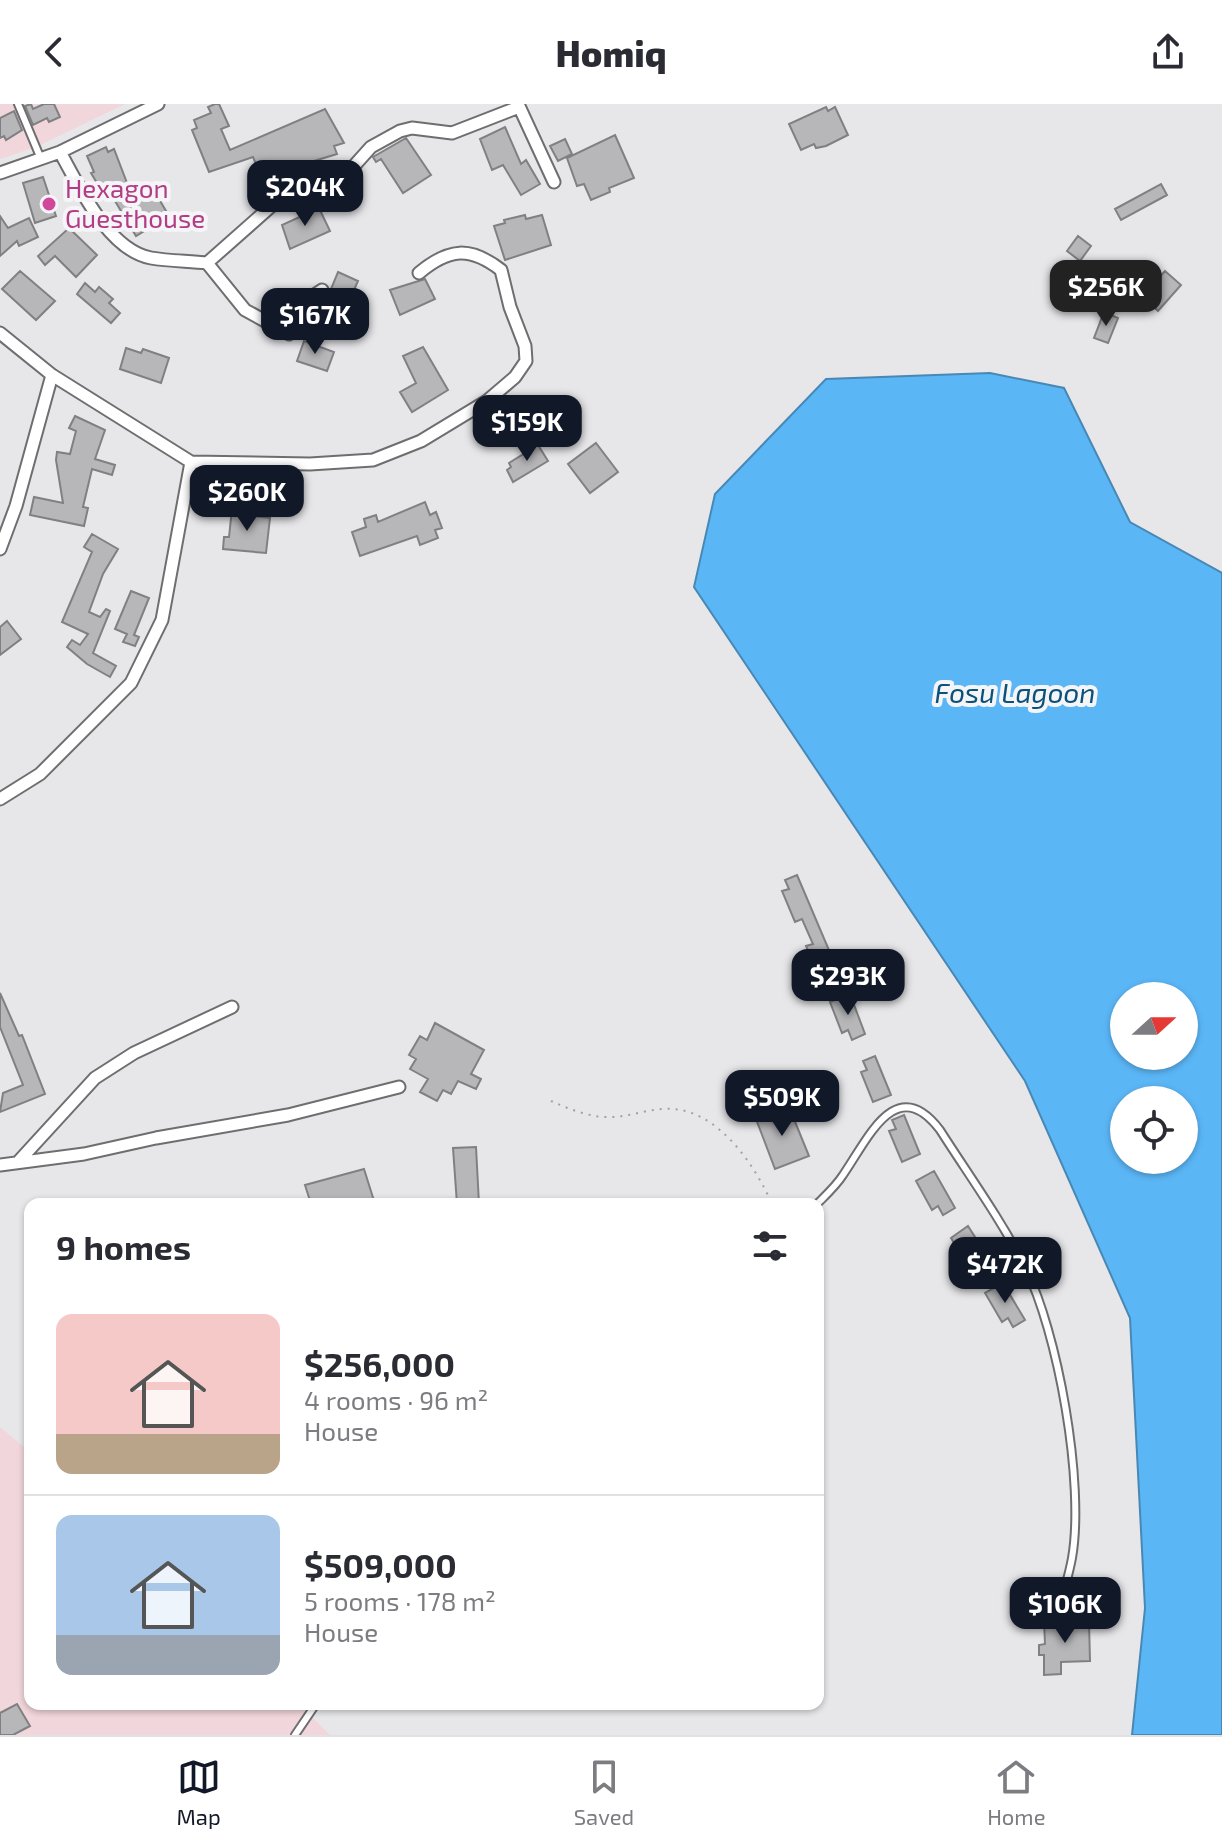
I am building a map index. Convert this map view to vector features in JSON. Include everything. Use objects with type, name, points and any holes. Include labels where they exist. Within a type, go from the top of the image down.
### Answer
[{"type":"street","points":[[0,173],[60,152],[134,109],[158,104]]},
{"type":"street","points":[[207,263],[276,202],[353,167],[371,147],[412,128],[452,133],[519,105],[554,182]]},
{"type":"street","points":[[60,152],[86,198],[122,243],[150,258],[207,263],[245,310],[289,334]]},
{"type":"street","points":[[0,333],[52,375],[191,462],[310,464],[373,460],[421,441],[487,401],[515,377],[526,361],[525,346],[510,307],[501,270],[482,257],[463,252],[437,258],[419,273]]},
{"type":"street","points":[[269,325],[322,290]]},
{"type":"street","points":[[0,549],[16,506],[52,375]]},
{"type":"street","points":[[0,799],[40,774],[131,683],[162,620],[191,462]]},
{"type":"street","points":[[18,1162],[95,1078],[134,1053],[232,1007]]},
{"type":"street","points":[[0,1165],[84,1154],[288,1115],[399,1087]]},
{"type":"lane","points":[[18,104],[41,159]]},
{"type":"lane","points":[[823,1198],[841,1178],[868,1136],[891,1111],[909,1105],[927,1113],[940,1130],[1024,1265],[1041,1306],[1060,1379],[1071,1451],[1075,1507],[1073,1556],[1059,1611]]},
{"type":"lane","points":[[295,1735],[312,1710]]},
{"type":"path","points":[[551,1101],[575,1111],[609,1118],[673,1109],[712,1122],[737,1147],[769,1198]]},
{"type":"shaded area","points":[[0,104],[125,104],[36,147],[0,159]]},
{"type":"shaded area","points":[[0,1427],[24,1447],[24,1710],[305,1710],[330,1735],[0,1735]]},
{"type":"water","name":"Fosu Lagoon","points":[[990,373],[1064,388],[1130,522],[1222,573],[1222,1735],[1132,1735],[1145,1608],[1130,1318],[1025,1081],[694,587],[715,494],[826,379]]},
{"type":"building","points":[[31,104],[33,109],[54,104],[60,117],[49,122],[47,118],[33,125],[25,106]]},
{"type":"building","points":[[219,104],[229,126],[221,129],[230,150],[325,109],[344,143],[334,146],[337,154],[314,161],[315,165],[305,171],[266,188],[253,157],[209,172],[192,130],[197,128],[194,120],[211,113],[208,107]]},
{"type":"building","points":[[826,107],[828,111],[835,107],[848,135],[826,146],[816,148],[814,144],[801,150],[789,124]]},
{"type":"building","points":[[14,111],[22,130],[6,140],[4,136],[0,138],[0,118]]},
{"type":"building","points":[[505,127],[521,164],[526,160],[540,184],[521,195],[503,165],[492,170],[480,139]]},
{"type":"building","points":[[615,135],[634,178],[609,188],[610,192],[591,200],[584,184],[577,186],[567,158]]},
{"type":"building","points":[[406,138],[431,175],[403,193],[381,159],[376,162],[373,157]]},
{"type":"building","points":[[565,139],[572,154],[558,161],[550,146]]},
{"type":"building","points":[[106,147],[108,152],[114,149],[132,196],[150,184],[169,216],[136,236],[109,191],[103,193],[91,173],[94,172],[87,156]]},
{"type":"building","points":[[43,177],[56,216],[35,223],[23,183]]},
{"type":"building","points":[[1161,184],[1167,195],[1121,220],[1115,209]]},
{"type":"building","points":[[319,208],[330,231],[290,249],[282,225]]},
{"type":"building","points":[[525,215],[526,219],[542,215],[551,245],[505,260],[494,226]]},
{"type":"building","points":[[0,216],[8,228],[29,218],[38,237],[19,246],[17,241],[0,256]]},
{"type":"building","points":[[69,228],[97,255],[76,277],[55,256],[45,265],[38,256]]},
{"type":"building","points":[[1078,236],[1091,246],[1080,261],[1067,251]]},
{"type":"building","points":[[20,271],[55,301],[36,320],[2,289]]},
{"type":"building","points":[[1165,271],[1181,285],[1158,311],[1151,304],[1146,310],[1137,302]]},
{"type":"building","points":[[338,272],[358,281],[344,324],[317,311],[329,294]]},
{"type":"building","points":[[425,279],[435,299],[400,315],[390,290]]},
{"type":"building","points":[[85,283],[95,292],[99,287],[113,299],[109,303],[120,313],[111,323],[77,294]]},
{"type":"building","points":[[1104,312],[1118,318],[1108,343],[1094,338]]},
{"type":"building","points":[[304,341],[334,352],[327,371],[297,361]]},
{"type":"building","points":[[423,347],[448,390],[412,412],[400,392],[416,383],[403,356]]},
{"type":"building","points":[[126,348],[141,353],[143,349],[169,358],[161,383],[120,369]]},
{"type":"building","points":[[75,416],[105,430],[95,459],[115,465],[112,475],[92,469],[83,507],[88,508],[84,526],[30,515],[34,497],[63,503],[57,452],[70,454],[76,431],[69,428]]},
{"type":"building","points":[[596,443],[618,472],[590,493],[568,464]]},
{"type":"building","points":[[538,445],[548,461],[513,482],[507,470],[511,467],[509,463]]},
{"type":"building","points":[[425,502],[430,515],[436,512],[442,528],[435,530],[438,538],[420,545],[417,536],[360,556],[352,532],[366,527],[364,519],[376,515],[378,522]]},
{"type":"building","points":[[232,509],[270,518],[266,553],[223,549],[224,537],[229,537]]},
{"type":"building","points":[[92,534],[118,549],[103,574],[89,612],[100,617],[106,609],[110,611],[93,653],[116,666],[110,677],[87,664],[67,647],[72,640],[80,645],[88,634],[62,622],[92,552],[84,547]]},
{"type":"building","points":[[131,591],[149,598],[134,635],[139,637],[135,646],[123,642],[127,634],[115,629]]},
{"type":"building","points":[[7,621],[21,639],[0,655],[0,627]]},
{"type":"building","points":[[797,875],[837,969],[819,977],[806,946],[813,944],[802,919],[795,922],[782,891],[789,889],[785,880]]},
{"type":"building","points":[[0,993],[19,1036],[22,1035],[45,1094],[0,1112],[3,1093],[23,1085],[0,1027]]},
{"type":"building","points":[[850,994],[865,1034],[852,1040],[848,1030],[842,1033],[830,1002]]},
{"type":"building","points":[[435,1023],[484,1050],[471,1074],[481,1079],[476,1089],[458,1081],[451,1094],[443,1090],[437,1101],[420,1092],[428,1079],[410,1069],[416,1059],[409,1055],[420,1036],[427,1040]]},
{"type":"building","points":[[875,1056],[891,1095],[873,1102],[861,1072],[867,1070],[863,1061]]},
{"type":"building","points":[[789,1107],[809,1156],[775,1169],[756,1119]]},
{"type":"building","points":[[904,1115],[920,1154],[902,1162],[889,1131],[896,1129],[892,1120]]},
{"type":"building","points":[[476,1147],[479,1198],[457,1198],[453,1148]]},
{"type":"building","points":[[364,1169],[373,1198],[309,1198],[305,1185]]},
{"type":"building","points":[[934,1171],[955,1208],[943,1215],[938,1206],[932,1210],[916,1181]]},
{"type":"building","points":[[968,1226],[991,1262],[980,1270],[974,1262],[968,1266],[951,1238]]},
{"type":"building","points":[[1003,1283],[1025,1320],[1013,1327],[1008,1318],[1002,1322],[985,1293]]},
{"type":"building","points":[[1044,1621],[1089,1622],[1090,1661],[1061,1662],[1061,1674],[1044,1675],[1044,1655],[1039,1655],[1039,1645],[1045,1644]]},
{"type":"building","points":[[17,1704],[30,1726],[13,1735],[0,1735],[0,1713]]},
{"type":"place","name":"Hexagon Guesthouse","points":[[49,204]]}]
